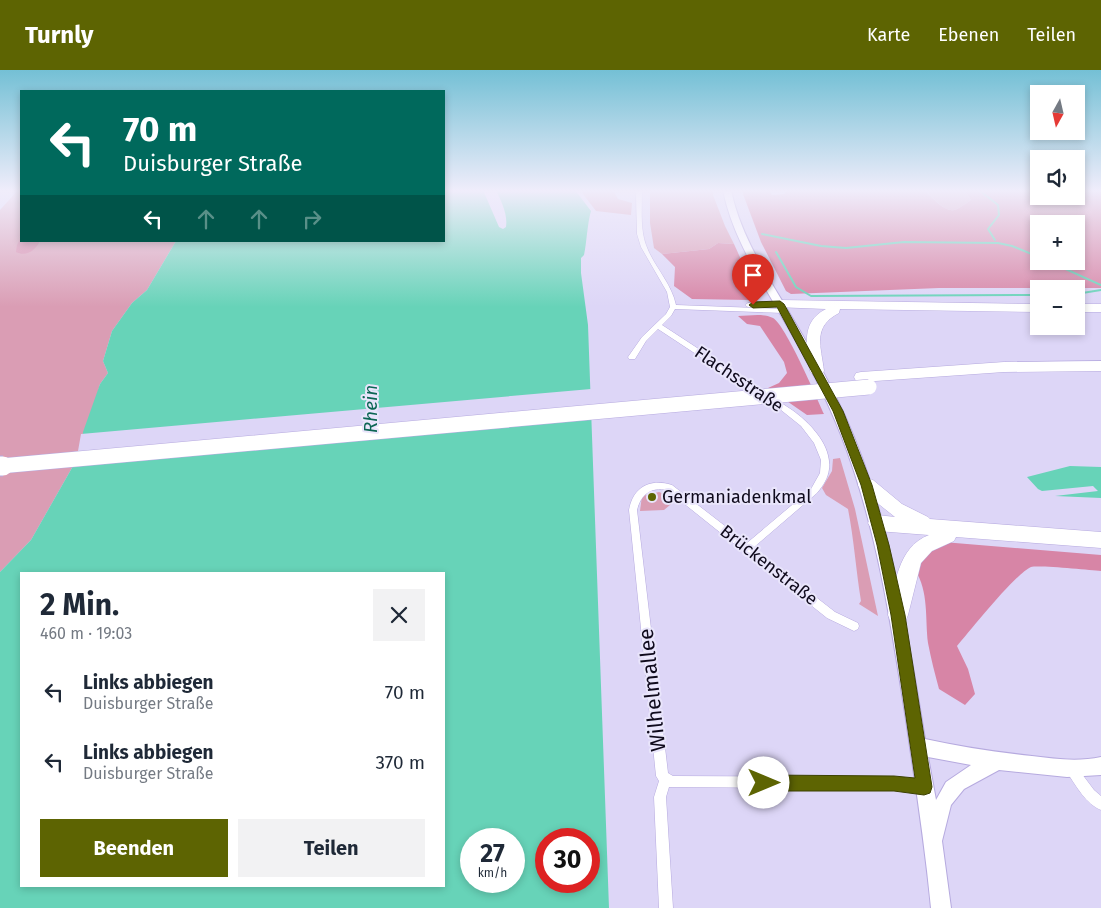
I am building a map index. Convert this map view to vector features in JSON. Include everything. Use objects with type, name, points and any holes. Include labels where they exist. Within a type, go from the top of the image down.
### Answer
[{"type":"highway","points":[[782,307],[834,310],[1030,310]]},
{"type":"highway","points":[[782,307],[1030,310]]},
{"type":"highway","points":[[1085,310],[1101,309]]},
{"type":"highway","points":[[817,371],[813,328],[820,317],[834,310]]},
{"type":"highway","points":[[0,466],[865,382],[958,369],[1063,366],[1101,367]]},
{"type":"highway","points":[[0,455],[865,382],[1006,376],[1101,375]]},
{"type":"highway","points":[[866,485],[908,516],[943,532]]},
{"type":"highway","points":[[878,527],[1101,540]]},
{"type":"highway","points":[[898,615],[909,565],[915,554],[924,545],[943,532]]},
{"type":"main road","points":[[740,229],[838,411],[866,485],[878,527],[898,615],[941,908]]},
{"type":"main road","points":[[918,746],[976,759],[1065,769],[1101,766]]},
{"type":"main road","points":[[933,844],[942,808],[948,794],[966,777],[998,761]]},
{"type":"street","points":[[632,357],[644,340],[660,326],[673,307],[670,292],[644,247],[640,229]]},
{"type":"street","points":[[673,307],[782,307]]},
{"type":"street","name":"Flachsstraße","points":[[660,326],[790,412],[804,424],[825,458],[825,471],[822,481],[814,492],[747,548]]},
{"type":"street","name":"Brückenstraße","points":[[660,485],[669,487],[679,494],[831,615],[854,626]]},
{"type":"street","name":"Wilhelmallee","points":[[660,485],[641,490],[635,498],[633,510],[660,767],[662,776],[666,780]]},
{"type":"street","points":[[1065,769],[1101,804]]},
{"type":"street","points":[[666,908],[660,797],[666,780],[672,782],[894,784],[924,787]]},
{"type":"shaded area","points":[[0,229],[20,229],[20,242],[175,242],[147,290],[132,303],[112,331],[103,361],[108,373],[100,384],[81,452],[31,540],[0,572]]},
{"type":"shaded area","points":[[651,229],[727,229],[734,244],[718,243],[709,249],[662,254],[654,248]]},
{"type":"shaded area","points":[[756,229],[1030,229],[1030,270],[1085,270],[1085,229],[1101,229],[1101,288],[1085,288],[1085,280],[1030,280],[1030,288],[939,288],[791,294],[786,291]]},
{"type":"shaded area","points":[[20,239],[20,242],[39,242],[36,248],[23,254],[16,252]]},
{"type":"shaded area","points":[[718,243],[734,244],[758,297],[750,300],[692,299],[674,286],[675,267],[662,254],[709,249]]},
{"type":"shaded area","points":[[738,316],[765,316],[773,318],[778,323],[800,362],[824,414],[807,415],[768,388],[779,383],[787,373],[784,362],[760,326],[747,324]]},
{"type":"shaded area","points":[[840,458],[855,509],[878,616],[859,604],[861,601],[848,509],[826,495],[822,488],[832,471],[833,459]]},
{"type":"shaded area","points":[[659,492],[677,499],[664,510],[640,511],[642,496]]},
{"type":"shaded area","points":[[943,542],[1101,555],[1101,571],[1031,567],[1004,591],[957,646],[968,669],[975,694],[965,705],[939,689],[928,643],[923,587],[915,570],[920,557]]},
{"type":"water","name":"Rhein","points":[[445,229],[588,229],[584,255],[581,258],[581,273],[588,325],[609,908],[0,908],[0,572],[31,540],[81,452],[83,432],[100,384],[108,373],[103,361],[112,331],[132,303],[147,290],[175,242],[445,242]]},
{"type":"water","points":[[1070,466],[1101,467],[1101,498],[1055,496],[1098,491],[1093,486],[1042,491],[1027,477]]},
{"type":"pier","points":[[591,389],[593,419],[69,467],[78,451],[81,434]]},
{"type":"waterway","points":[[988,229],[995,240]]},
{"type":"waterway","points":[[762,234],[821,246],[846,248],[904,242],[998,243],[1030,253]]},
{"type":"waterway","points":[[776,252],[796,287],[811,296],[1030,295]]},
{"type":"waterway","points":[[1068,270],[1101,285]]},
{"type":"waterway","points":[[1085,293],[1101,290]]},
{"type":"place","name":"Germaniadenkmal","points":[[652,497]]},
{"type":"route","points":[[753,305],[780,304],[838,411],[855,453],[883,545],[898,615],[924,787],[894,784],[764,783]]}]
